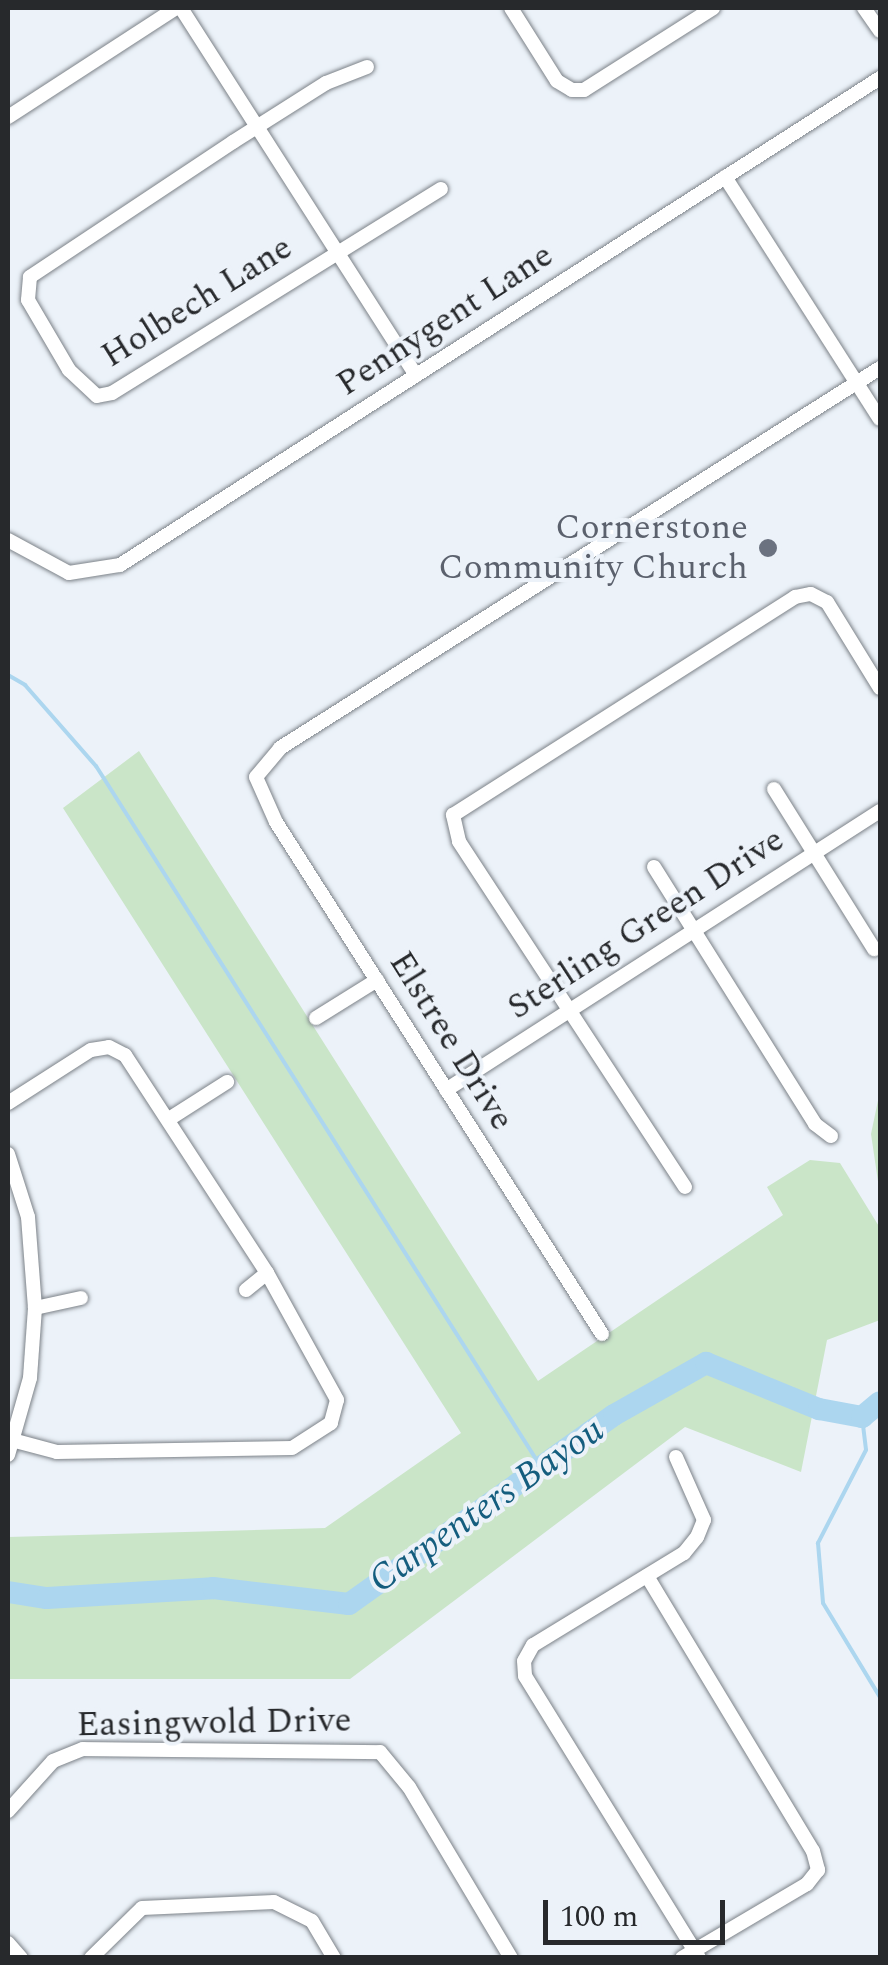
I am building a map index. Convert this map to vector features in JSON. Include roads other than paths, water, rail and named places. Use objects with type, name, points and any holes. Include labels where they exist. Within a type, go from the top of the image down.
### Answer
[{"type":"street","points":[[8,116],[178,8],[416,375]]},
{"type":"street","points":[[511,8],[557,81],[572,90],[584,90],[714,8]]},
{"type":"street","points":[[864,8],[880,31]]},
{"type":"street","points":[[257,126],[367,66]]},
{"type":"street","name":"Pennygent Lane","points":[[8,540],[69,574],[120,564],[880,78]]},
{"type":"street","name":"Holbech Lane","points":[[257,126],[43,265],[26,288],[69,370],[97,396],[131,383],[336,250],[441,189]]},
{"type":"street","points":[[726,177],[880,419]]},
{"type":"street","points":[[857,382],[880,368]]},
{"type":"street","name":"Elstree Drive","points":[[602,1334],[276,822],[256,777],[267,759],[296,738],[857,382]]},
{"type":"street","points":[[685,1186],[459,841],[454,814],[795,598],[811,594],[826,602],[880,688]]},
{"type":"street","points":[[774,789],[874,949]]},
{"type":"street","name":"Sterling Green Drive","points":[[446,1090],[568,1007],[880,810]]},
{"type":"street","points":[[654,867],[815,1124],[831,1136]]},
{"type":"street","points":[[316,1018],[377,980]]},
{"type":"street","points":[[8,1103],[91,1050],[116,1049],[169,1118],[268,1273],[336,1400],[330,1423],[292,1448],[56,1452],[9,1445],[30,1378],[35,1308],[28,1217],[8,1154]]},
{"type":"street","points":[[169,1118],[227,1082]]},
{"type":"street","points":[[246,1290],[268,1273]]},
{"type":"street","points":[[35,1308],[81,1298]]},
{"type":"street","points":[[647,1576],[814,1851],[818,1870],[806,1884],[692,1955],[525,1676],[524,1661],[533,1645],[684,1553],[704,1520],[676,1457]]},
{"type":"street","name":"Easingwold Drive","points":[[8,1810],[53,1761],[82,1749],[380,1752],[409,1787],[511,1958]]},
{"type":"street","points":[[91,1958],[142,1908],[274,1902],[312,1921],[334,1958]]},
{"type":"street","points":[[8,1943],[21,1958]]},
{"type":"waterway","points":[[8,675],[25,685],[96,766],[541,1467]]},
{"type":"waterway","name":"Carpenters Bayou","points":[[8,1592],[47,1598],[213,1588],[349,1604],[614,1415],[706,1363],[819,1409],[862,1417],[880,1402]]},
{"type":"waterway","points":[[862,1417],[866,1450],[818,1543],[823,1603],[880,1697]]},
{"type":"place","name":"Cornerstone Community Church","points":[[768,548]]}]
